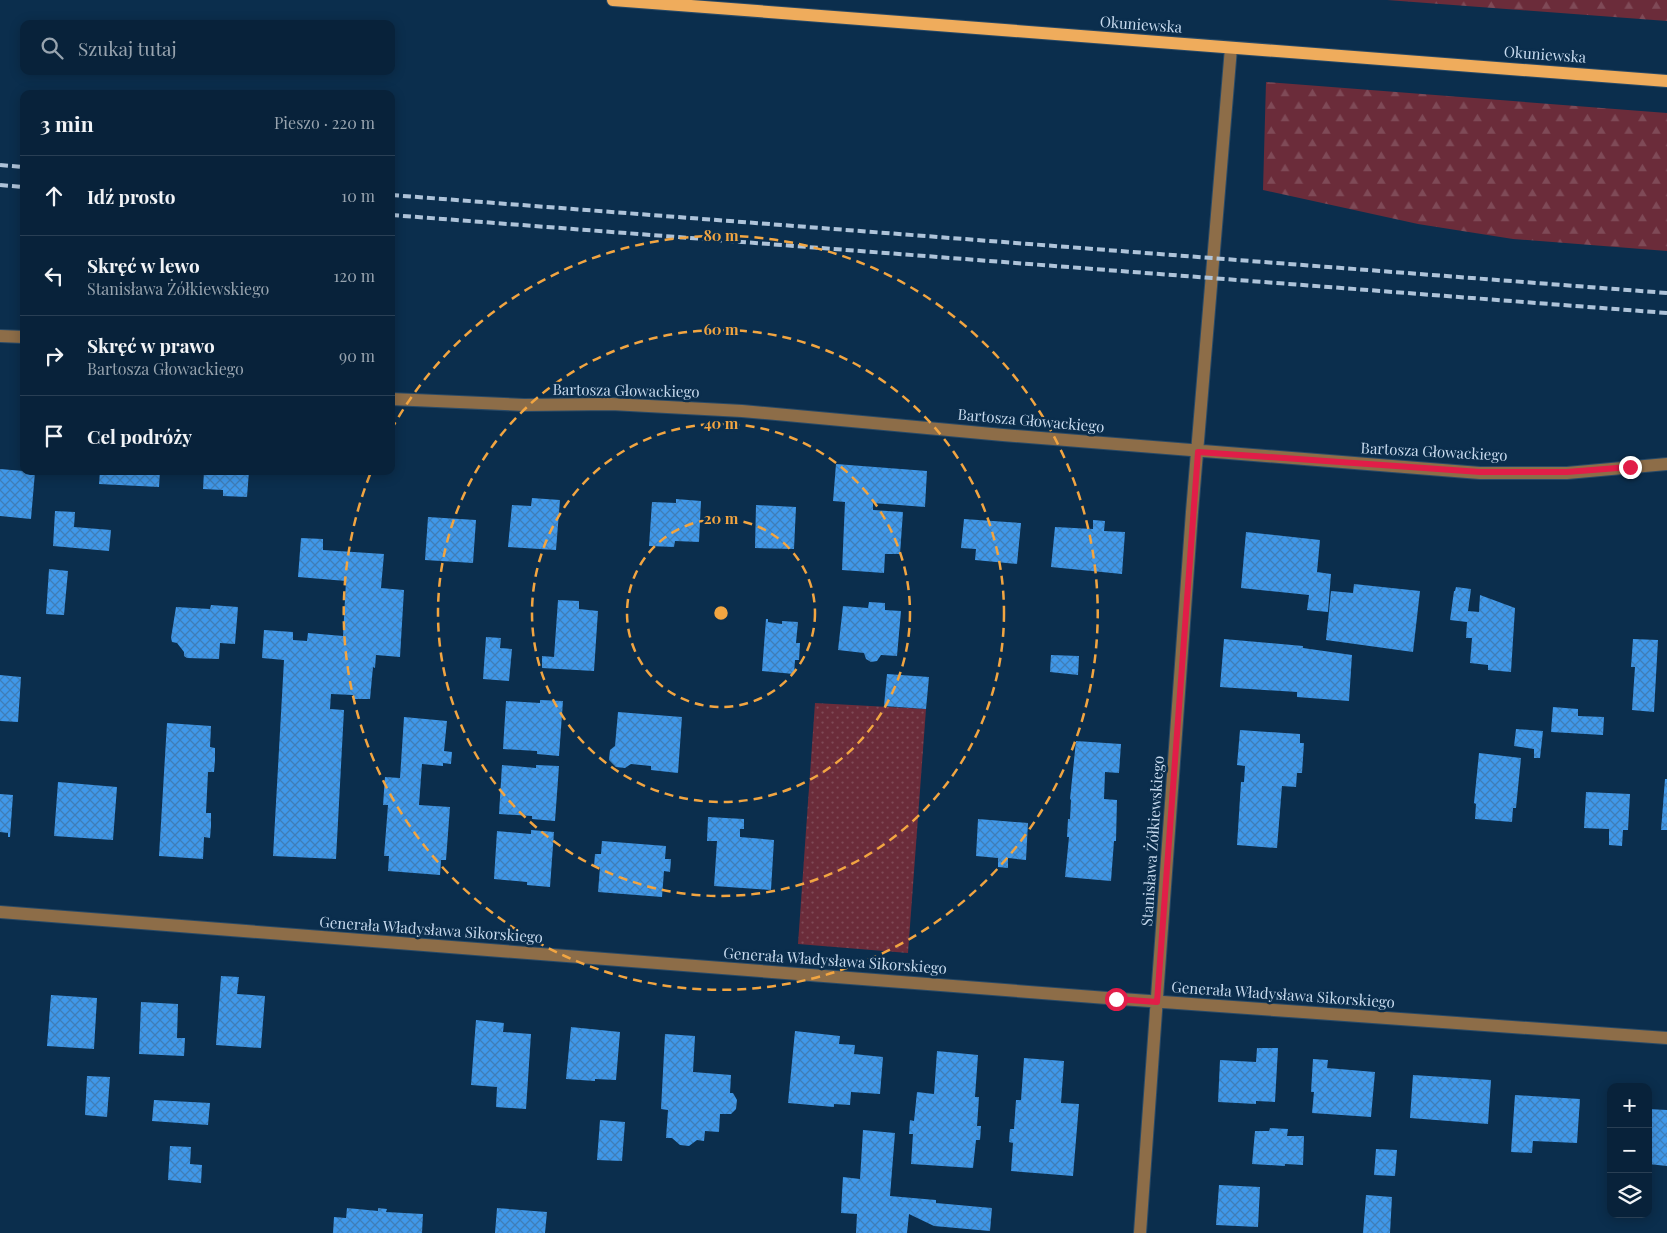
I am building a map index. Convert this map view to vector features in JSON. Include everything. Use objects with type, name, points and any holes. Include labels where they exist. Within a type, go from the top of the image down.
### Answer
[{"type":"main road","name":"Okuniewska","points":[[613,0],[1667,81]]},
{"type":"street","name":"Stanisława Żółkiewskiego","points":[[1140,1233],[1198,452],[1231,48]]},
{"type":"street","points":[[0,336],[20,337]]},
{"type":"street","name":"Bartosza Głowackiego","points":[[395,399],[524,405],[611,404],[742,411],[1198,452],[1480,472],[1567,472],[1667,464]]},
{"type":"street","name":"Generała Władysława Sikorskiego","points":[[0,912],[1157,1002],[1667,1038]]},
{"type":"green space","points":[[1387,0],[1667,0],[1667,21]]},
{"type":"green space","points":[[1266,82],[1667,113],[1667,251],[1513,239],[1418,224],[1263,190]]},
{"type":"green space","points":[[815,703],[926,709],[908,953],[798,944]]},
{"type":"building","points":[[836,464],[927,471],[925,507],[873,503],[873,510],[903,512],[900,554],[885,554],[884,573],[842,570],[845,502],[833,501]]},
{"type":"building","points":[[0,469],[20,471],[20,475],[35,475],[31,519],[0,516]]},
{"type":"building","points":[[100,475],[160,475],[159,487],[99,484]]},
{"type":"building","points":[[204,475],[249,475],[247,497],[223,496],[223,490],[203,489]]},
{"type":"building","points":[[532,498],[560,500],[556,550],[508,547],[512,505],[531,506]]},
{"type":"building","points":[[676,499],[701,501],[699,542],[675,541],[674,547],[649,546],[652,502],[676,503]]},
{"type":"building","points":[[756,505],[796,507],[794,549],[755,548]]},
{"type":"building","points":[[55,511],[75,512],[74,527],[111,530],[109,551],[53,546]]},
{"type":"building","points":[[428,517],[476,520],[473,563],[425,560]]},
{"type":"building","points":[[964,519],[1021,523],[1017,564],[975,560],[976,549],[961,548]]},
{"type":"building","points":[[1093,520],[1105,521],[1104,531],[1125,532],[1122,574],[1051,567],[1055,527],[1093,529]]},
{"type":"building","points":[[1246,532],[1320,540],[1317,572],[1331,574],[1328,612],[1307,610],[1309,595],[1241,588]]},
{"type":"building","points":[[301,538],[323,539],[323,550],[384,554],[381,588],[404,590],[400,657],[376,655],[370,699],[353,699],[353,695],[331,694],[330,709],[344,710],[336,859],[273,856],[284,660],[262,658],[264,630],[293,632],[293,640],[307,641],[308,633],[343,636],[346,581],[298,577]]},
{"type":"building","points":[[49,569],[68,571],[64,615],[46,614]]},
{"type":"building","points":[[1354,584],[1420,591],[1413,652],[1326,640],[1331,591],[1353,593]]},
{"type":"building","points":[[1456,587],[1471,589],[1468,611],[1479,612],[1480,595],[1515,608],[1511,672],[1488,670],[1488,665],[1470,663],[1472,638],[1466,638],[1467,622],[1450,620]]},
{"type":"building","points":[[558,600],[579,601],[579,609],[598,611],[594,671],[542,668],[542,656],[554,657]]},
{"type":"building","points":[[869,602],[885,603],[885,610],[901,611],[897,656],[881,655],[877,661],[871,662],[866,659],[864,653],[838,650],[843,606],[868,608]]},
{"type":"building","points":[[211,605],[238,607],[235,644],[220,643],[219,659],[187,658],[177,643],[172,642],[171,638],[176,607],[210,609]]},
{"type":"building","points":[[766,619],[768,619],[768,622],[782,624],[782,621],[798,622],[796,643],[800,643],[799,660],[795,660],[794,674],[762,671]]},
{"type":"building","points":[[486,637],[501,638],[500,648],[512,649],[509,681],[483,679]]},
{"type":"building","points":[[1224,639],[1303,646],[1303,648],[1352,655],[1349,701],[1297,697],[1297,692],[1220,687]]},
{"type":"building","points":[[1633,639],[1658,640],[1654,712],[1632,710],[1635,667],[1631,667]]},
{"type":"building","points":[[1051,655],[1079,656],[1078,675],[1050,672]]},
{"type":"building","points":[[887,674],[929,677],[926,709],[884,706]]},
{"type":"building","points":[[0,675],[21,677],[18,722],[0,721]]},
{"type":"building","points":[[540,700],[563,701],[559,756],[537,754],[537,751],[503,749],[506,701],[540,703]]},
{"type":"building","points":[[1553,707],[1578,709],[1578,716],[1604,717],[1603,735],[1551,732]]},
{"type":"building","points":[[618,712],[682,717],[678,773],[651,770],[651,766],[631,764],[625,768],[616,767],[609,760],[610,750],[615,746]]},
{"type":"building","points":[[404,717],[447,721],[444,751],[452,752],[451,764],[443,763],[443,766],[422,764],[419,805],[450,807],[446,860],[441,860],[440,875],[388,871],[389,856],[384,856],[388,805],[383,805],[385,777],[400,778]]},
{"type":"building","points":[[167,723],[211,726],[210,747],[215,748],[215,760],[214,772],[208,772],[206,813],[211,813],[211,826],[210,838],[204,837],[203,859],[159,856]]},
{"type":"building","points":[[1516,729],[1543,731],[1540,758],[1534,758],[1534,749],[1514,746]]},
{"type":"building","points":[[1240,730],[1300,734],[1300,743],[1304,743],[1302,773],[1297,773],[1296,787],[1282,786],[1277,848],[1237,845],[1241,782],[1244,782],[1245,766],[1237,765]]},
{"type":"building","points":[[1076,741],[1121,744],[1119,773],[1105,772],[1104,799],[1117,800],[1116,841],[1114,841],[1111,881],[1065,877],[1069,837],[1067,837],[1068,819],[1070,819],[1070,799]]},
{"type":"building","points":[[1479,753],[1521,758],[1516,808],[1513,808],[1512,822],[1475,819],[1476,804],[1474,803]]},
{"type":"building","points":[[502,765],[536,768],[536,765],[559,766],[555,821],[532,819],[532,816],[499,814]]},
{"type":"building","points":[[1665,779],[1667,779],[1667,830],[1661,830]]},
{"type":"building","points":[[58,782],[117,787],[113,840],[54,836]]},
{"type":"building","points":[[1586,792],[1630,794],[1628,830],[1623,830],[1622,846],[1609,845],[1609,829],[1584,828]]},
{"type":"building","points":[[0,794],[13,795],[10,837],[8,837],[8,833],[0,832]]},
{"type":"building","points":[[708,817],[744,819],[744,829],[740,829],[740,837],[774,840],[771,890],[714,886],[717,841],[707,841]]},
{"type":"building","points":[[978,819],[1028,823],[1026,860],[1008,858],[1008,868],[998,867],[998,858],[976,856]]},
{"type":"building","points":[[531,830],[554,832],[550,887],[527,885],[527,882],[494,879],[497,831],[531,834]]},
{"type":"building","points":[[602,841],[666,846],[665,859],[671,859],[670,872],[664,871],[662,897],[598,892],[600,867],[594,866],[595,854],[601,854]]},
{"type":"building","points":[[221,976],[239,977],[237,994],[265,996],[261,1048],[216,1045]]},
{"type":"building","points":[[51,995],[97,998],[94,1049],[47,1046]]},
{"type":"building","points":[[141,1002],[178,1004],[177,1038],[185,1038],[184,1056],[139,1054]]},
{"type":"building","points":[[476,1020],[504,1023],[503,1032],[531,1034],[526,1109],[496,1107],[497,1087],[471,1085]]},
{"type":"building","points":[[571,1027],[620,1032],[616,1080],[566,1079]]},
{"type":"building","points":[[795,1031],[840,1036],[839,1044],[855,1045],[854,1054],[883,1057],[880,1094],[851,1092],[850,1105],[834,1104],[834,1107],[788,1103]]},
{"type":"building","points":[[665,1034],[695,1036],[693,1072],[731,1075],[730,1093],[733,1093],[737,1100],[736,1109],[731,1114],[720,1114],[719,1132],[705,1131],[704,1141],[697,1140],[689,1146],[680,1145],[672,1138],[666,1138],[668,1110],[661,1109]]},
{"type":"building","points":[[1257,1048],[1278,1048],[1275,1102],[1256,1101],[1256,1104],[1218,1102],[1220,1060],[1256,1062]]},
{"type":"building","points":[[937,1051],[978,1055],[975,1097],[979,1097],[977,1126],[981,1126],[980,1140],[976,1140],[973,1168],[911,1164],[913,1134],[909,1134],[910,1120],[914,1121],[917,1092],[934,1094]]},
{"type":"building","points":[[1024,1058],[1064,1061],[1061,1103],[1079,1104],[1073,1176],[1011,1171],[1013,1143],[1009,1142],[1010,1129],[1014,1129],[1016,1100],[1021,1100]]},
{"type":"building","points":[[1313,1059],[1328,1060],[1327,1068],[1375,1072],[1371,1117],[1312,1113],[1314,1092],[1311,1092]]},
{"type":"building","points":[[1413,1075],[1491,1080],[1488,1124],[1410,1118]]},
{"type":"building","points":[[87,1076],[110,1077],[107,1117],[85,1115]]},
{"type":"building","points":[[1515,1095],[1580,1099],[1577,1143],[1533,1141],[1532,1153],[1511,1152]]},
{"type":"building","points":[[154,1100],[210,1103],[208,1125],[152,1121]]},
{"type":"building","points":[[1652,1109],[1667,1110],[1667,1166],[1652,1164]]},
{"type":"building","points":[[600,1120],[625,1122],[622,1161],[597,1160]]},
{"type":"building","points":[[1270,1128],[1288,1129],[1287,1136],[1304,1136],[1303,1165],[1252,1164],[1255,1131],[1269,1131]]},
{"type":"building","points":[[863,1130],[895,1133],[890,1196],[936,1200],[936,1203],[992,1208],[990,1231],[934,1226],[909,1214],[907,1233],[856,1233],[857,1214],[841,1213],[843,1177],[860,1179]]},
{"type":"building","points":[[170,1146],[191,1147],[190,1164],[202,1165],[201,1183],[168,1180]]},
{"type":"building","points":[[1376,1149],[1397,1150],[1395,1176],[1374,1175]]},
{"type":"building","points":[[1219,1185],[1260,1187],[1258,1227],[1216,1225]]},
{"type":"building","points":[[1366,1195],[1392,1197],[1390,1233],[1363,1233]]},
{"type":"building","points":[[347,1208],[378,1211],[378,1208],[387,1209],[386,1212],[423,1214],[422,1233],[333,1233],[334,1217],[346,1218]]},
{"type":"building","points":[[497,1208],[547,1212],[545,1233],[495,1233]]},
{"type":"railway","points":[[0,165],[20,167]]},
{"type":"railway","points":[[0,185],[20,187]]},
{"type":"railway","points":[[395,195],[1667,293]]},
{"type":"railway","points":[[395,215],[1667,313]]},
{"type":"route","points":[[1116,999],[1157,1002],[1192,512],[1198,452],[1480,472],[1567,472],[1630,467]]}]
